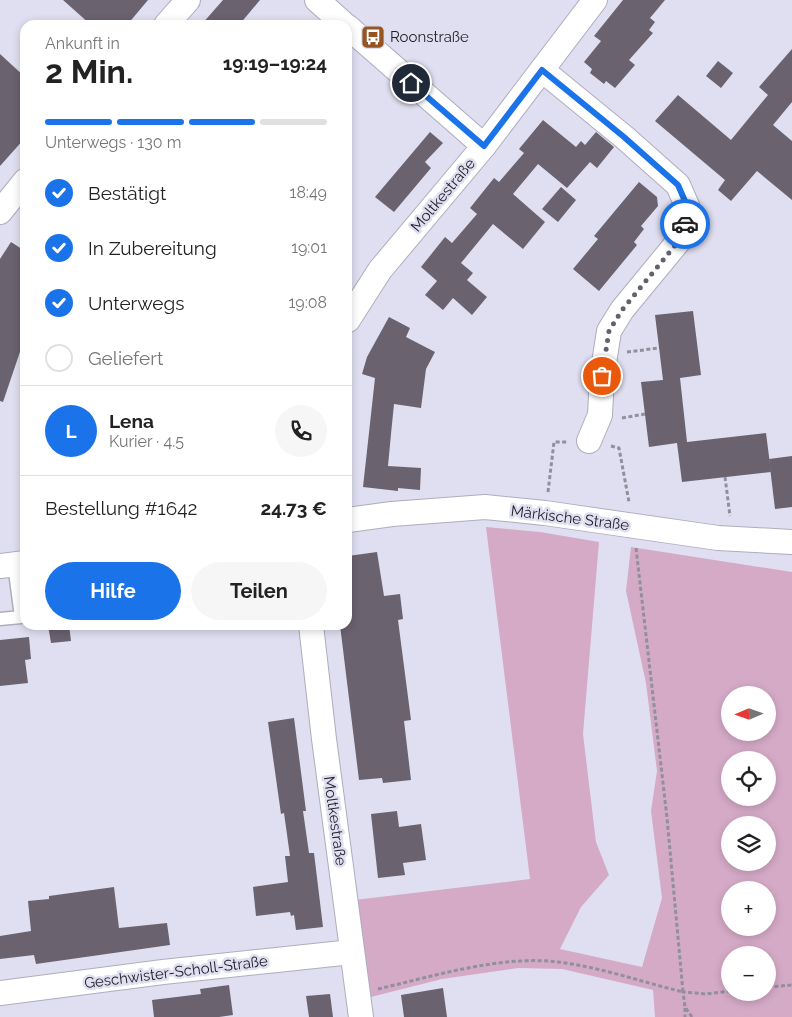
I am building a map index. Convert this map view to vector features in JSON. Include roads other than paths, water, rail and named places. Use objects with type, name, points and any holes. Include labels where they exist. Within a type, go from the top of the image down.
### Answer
[{"type":"street","points":[[170,20],[188,0]]},
{"type":"street","points":[[317,0],[339,20]]},
{"type":"street","name":"Moltkestraße","points":[[352,314],[380,270],[484,146],[596,0]]},
{"type":"street","points":[[352,31],[484,146]]},
{"type":"street","points":[[542,70],[624,137],[678,185],[688,208],[682,237],[622,310],[609,331],[604,354],[600,415],[589,441]]},
{"type":"street","points":[[0,212],[20,187]]},
{"type":"street","name":"Märkische Straße","points":[[352,519],[392,514],[485,507],[545,513],[718,538],[792,542]]},
{"type":"street","name":"Moltkestraße","points":[[312,630],[361,1017]]},
{"type":"street","name":"Geschwister-Scholl-Straße","points":[[0,993],[162,972],[352,952]]},
{"type":"lane","points":[[13,564],[20,610]]},
{"type":"lane","points":[[0,619],[20,617]]},
{"type":"place","name":"Roonstraße","points":[[373,37]]}]
